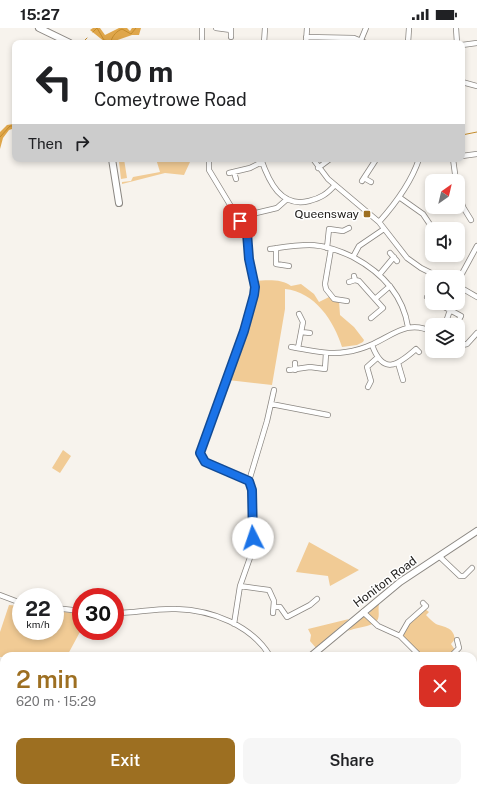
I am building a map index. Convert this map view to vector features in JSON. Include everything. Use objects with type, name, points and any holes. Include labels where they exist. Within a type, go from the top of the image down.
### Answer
[{"type":"street","points":[[40,28],[64,40]]},
{"type":"street","points":[[202,28],[202,40]]},
{"type":"street","points":[[219,28],[231,29],[231,36]]},
{"type":"street","points":[[264,40],[265,28]]},
{"type":"street","points":[[307,28],[306,37],[354,38],[361,40]]},
{"type":"street","points":[[364,40],[366,28]]},
{"type":"street","points":[[408,40],[409,28]]},
{"type":"street","points":[[456,28],[457,40]]},
{"type":"street","points":[[465,45],[477,43]]},
{"type":"street","points":[[465,83],[477,86]]},
{"type":"street","points":[[465,156],[477,154]]},
{"type":"street","points":[[112,162],[119,203]]},
{"type":"street","points":[[209,162],[209,170],[247,233],[249,259],[255,287],[244,331],[201,450],[201,456],[209,464],[249,481]]},
{"type":"street","points":[[236,179],[232,172],[257,162]]},
{"type":"street","points":[[263,162],[276,189],[286,200],[299,202],[315,199],[326,194],[335,185]]},
{"type":"street","points":[[315,162],[318,168],[335,185],[379,222],[407,258],[425,270]]},
{"type":"street","points":[[318,168],[326,162]]},
{"type":"street","points":[[370,182],[363,179],[374,162]]},
{"type":"street","points":[[379,222],[399,197],[412,177],[418,162]]},
{"type":"street","points":[[453,162],[455,174]]},
{"type":"street","points":[[399,197],[423,214],[428,222]]},
{"type":"street","points":[[259,211],[277,208],[286,200]]},
{"type":"street","points":[[465,210],[470,216]]},
{"type":"street","points":[[347,301],[341,302],[331,297],[323,280],[329,248],[327,229],[343,231],[350,228]]},
{"type":"street","points":[[353,258],[359,246],[384,229]]},
{"type":"street","points":[[270,249],[306,244],[329,248],[367,265],[390,286],[403,307],[408,327]]},
{"type":"street","points":[[464,270],[477,246]]},
{"type":"street","points":[[276,248],[274,264],[289,266]]},
{"type":"street","points":[[379,275],[396,259],[390,253]]},
{"type":"street","points":[[349,282],[354,278],[359,281],[384,307],[371,318]]},
{"type":"street","points":[[375,298],[390,286]]},
{"type":"street","points":[[465,290],[477,297]]},
{"type":"street","points":[[447,318],[450,310],[462,315],[460,318]]},
{"type":"street","points":[[298,348],[304,319],[300,314]]},
{"type":"street","points":[[291,347],[326,353],[344,352],[372,345],[408,327],[420,327],[425,329]]},
{"type":"street","points":[[301,332],[310,333]]},
{"type":"street","points":[[465,344],[477,333]]},
{"type":"street","points":[[372,345],[377,358],[385,364],[392,365],[398,363],[416,348]]},
{"type":"street","points":[[289,370],[310,367],[327,370],[326,353]]},
{"type":"street","points":[[368,386],[373,382],[367,367],[377,358]]},
{"type":"street","points":[[295,363],[295,370]]},
{"type":"street","points":[[398,363],[403,380]]},
{"type":"street","points":[[234,624],[240,586],[252,552],[252,490],[249,481],[274,390]]},
{"type":"street","points":[[271,404],[328,415]]},
{"type":"street","name":"Honiton Road","points":[[316,652],[400,582],[440,557],[477,531]]},
{"type":"street","points":[[440,557],[460,576],[464,576],[472,568]]},
{"type":"street","points":[[240,586],[269,590],[274,607],[273,613]]},
{"type":"street","points":[[0,595],[12,600]]},
{"type":"street","points":[[274,607],[280,607],[288,619],[317,599]]},
{"type":"street","points":[[400,636],[408,622],[426,606]]},
{"type":"street","points":[[124,612],[176,609],[213,615],[234,624],[259,640],[267,652]]},
{"type":"street","points":[[363,612],[378,626],[400,636],[416,652]]},
{"type":"street","points":[[456,652],[459,648],[457,640]]},
{"type":"shaded area","points":[[93,28],[100,28],[105,35],[119,28],[127,28],[130,31],[132,28],[141,28],[139,35],[132,35],[118,40],[102,40],[90,30]]},
{"type":"shaded area","points":[[12,124],[12,129],[9,130],[3,138],[0,149],[0,132],[7,125]]},
{"type":"shaded area","points":[[119,162],[124,162],[127,178],[121,179]]},
{"type":"shaded area","points":[[157,162],[190,162],[184,175],[165,173],[122,184],[122,182],[131,181],[133,177],[160,172]]},
{"type":"shaded area","points":[[255,281],[279,281],[291,286],[301,284],[314,294],[319,302],[329,297],[339,301],[340,315],[354,327],[364,340],[363,342],[357,345],[342,347],[334,327],[322,309],[314,302],[296,291],[285,289],[285,309],[272,385],[228,380],[251,316],[256,291]]},
{"type":"shaded area","points":[[63,450],[71,456],[60,473],[52,468]]},
{"type":"shaded area","points":[[309,542],[359,570],[330,586],[328,576],[296,572]]},
{"type":"shaded area","points":[[380,602],[379,617],[376,622],[348,631],[361,617],[366,616]]},
{"type":"shaded area","points":[[9,605],[12,605],[12,640],[64,640],[64,612],[72,613],[72,640],[76,640],[69,652],[0,652],[0,632]]},
{"type":"shaded area","points":[[425,609],[429,612],[426,615],[436,624],[448,628],[453,632],[455,639],[451,644],[455,650],[453,652],[417,652],[403,636],[409,622]]},
{"type":"shaded area","points":[[349,619],[316,648],[310,641],[311,635],[308,629]]},
{"type":"waterway","points":[[93,32],[97,28],[104,40]]},
{"type":"waterway","points":[[112,40],[114,35],[122,29],[131,34],[136,28]]},
{"type":"waterway","points":[[0,137],[10,126],[12,126]]},
{"type":"waterway","points":[[465,134],[477,132]]},
{"type":"place","name":"Queensway","points":[[367,214]]},
{"type":"route","points":[[240,221],[245,228],[248,238],[249,259],[255,287],[254,295],[244,331],[211,427],[200,453],[205,462],[249,481],[252,490],[251,506],[253,538]]}]
